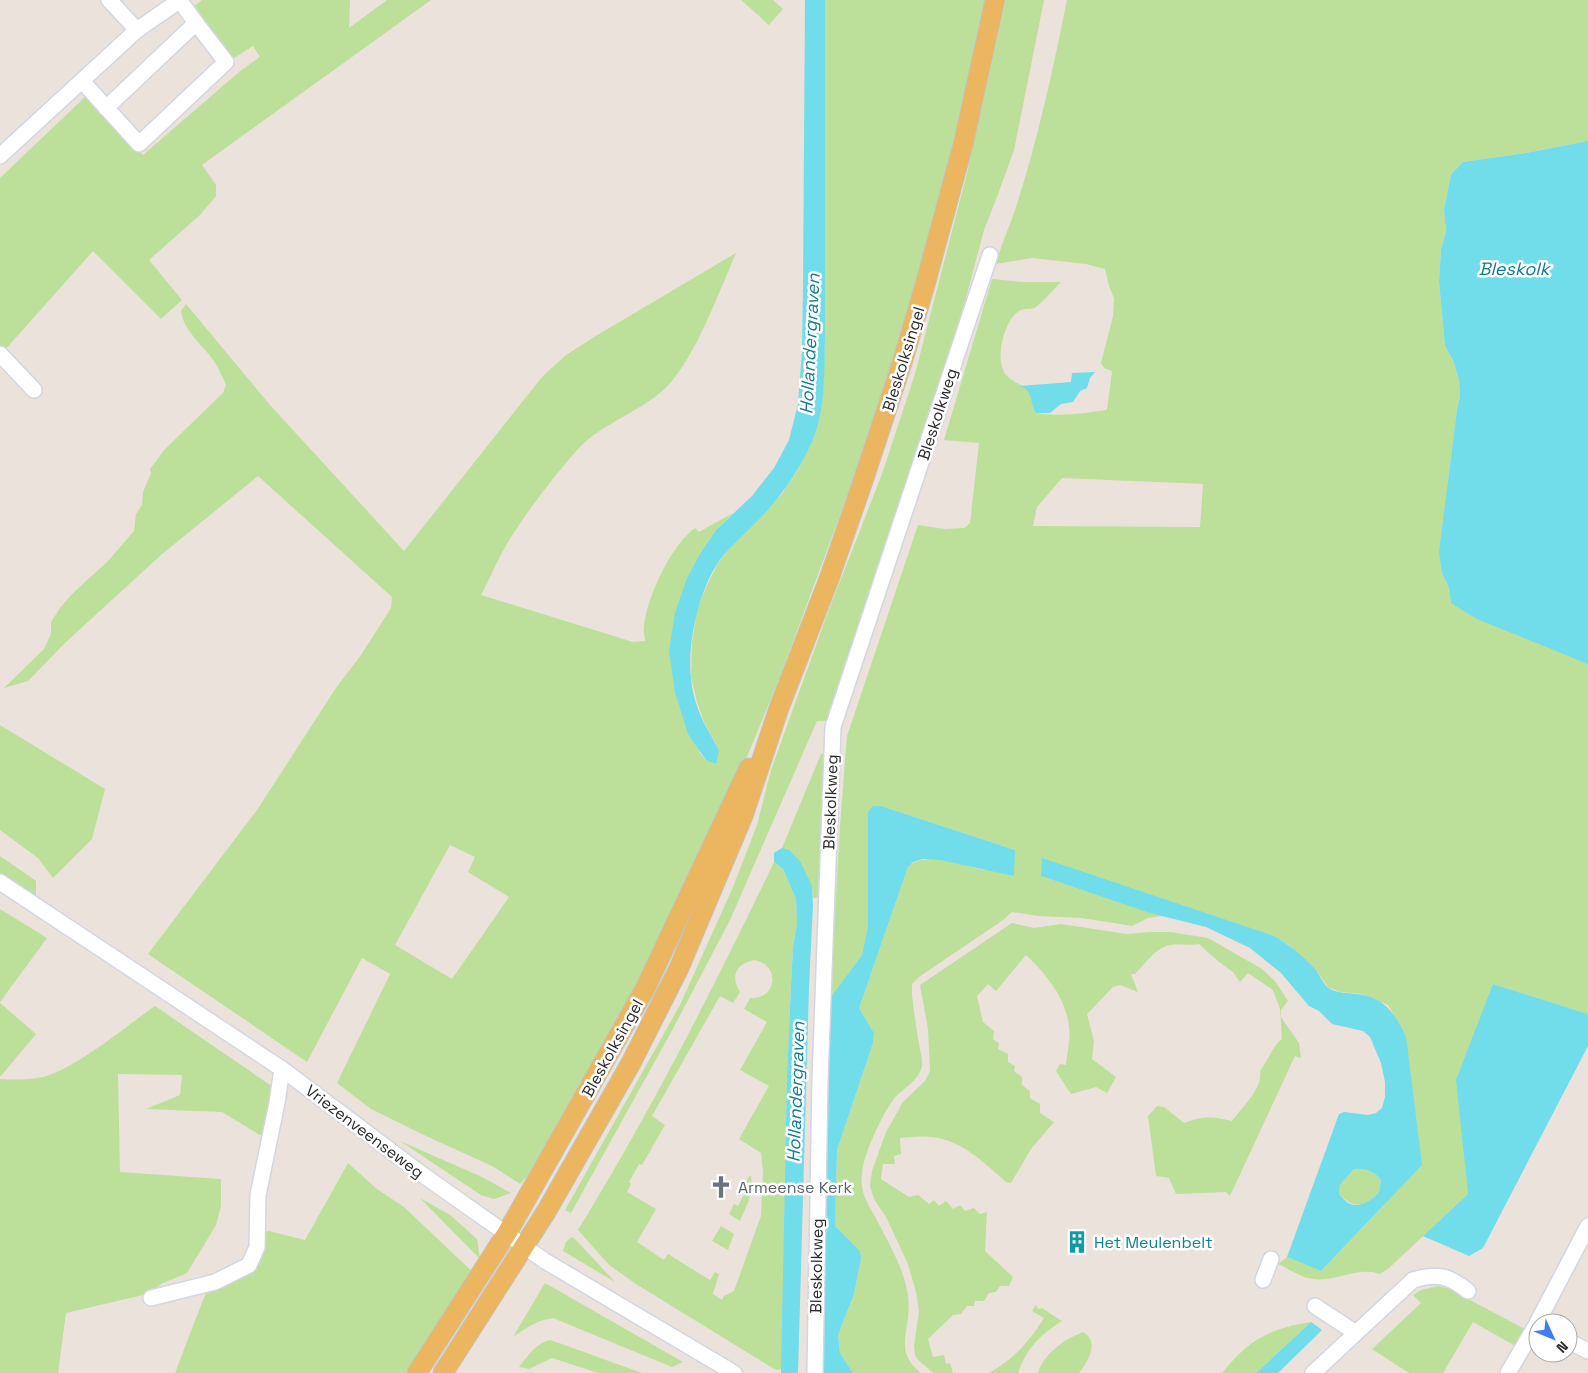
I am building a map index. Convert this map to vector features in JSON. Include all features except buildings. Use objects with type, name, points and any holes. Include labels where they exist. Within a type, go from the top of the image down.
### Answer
[{"type":"main road","name":"Bleskolksingel","points":[[443,1373],[525,1246],[632,1063],[679,968],[744,816],[779,708],[829,578],[902,363],[958,163],[995,0]]},
{"type":"main road","name":"Bleskolksingel","points":[[417,1373],[507,1233],[645,989],[779,708]]},
{"type":"street","points":[[108,0],[137,30]]},
{"type":"street","points":[[0,156],[137,30],[180,0],[226,62],[139,144],[82,81]]},
{"type":"street","points":[[106,108],[196,23]]},
{"type":"street","name":"Bleskolkweg","points":[[814,1373],[820,1080],[833,727],[990,255]]},
{"type":"street","points":[[0,354],[34,390]]},
{"type":"street","name":"Vriezenveenseweg","points":[[0,882],[282,1069],[423,1175],[545,1261],[734,1373]]},
{"type":"street","points":[[151,1298],[215,1282],[249,1265],[257,1247],[258,1195],[282,1069]]},
{"type":"street","points":[[1543,1313],[1588,1226]]},
{"type":"street","points":[[1263,1280],[1271,1259]]},
{"type":"street","points":[[1313,1373],[1413,1280],[1442,1276],[1455,1281],[1468,1291]]},
{"type":"street","points":[[1315,1306],[1356,1333]]},
{"type":"street","points":[[1508,1373],[1528,1340]]},
{"type":"green space","points":[[202,0],[350,0],[349,28],[387,0],[431,0],[202,165],[216,185],[216,196],[200,215],[149,260],[182,300],[161,319],[93,251],[4,351],[0,345],[0,178],[85,97],[143,155],[239,72],[260,57],[253,46],[231,60],[192,8]]},
{"type":"green space","points":[[741,0],[773,0],[783,9],[769,25]]},
{"type":"green space","points":[[825,0],[986,0],[946,173],[906,318],[866,445],[780,677],[727,805],[641,987],[599,1052],[528,1175],[520,1184],[492,1166],[371,1109],[337,1083],[390,974],[362,958],[307,1062],[148,954],[257,810],[336,688],[361,655],[391,608],[392,597],[258,476],[161,555],[66,642],[28,681],[4,688],[44,649],[51,634],[51,622],[60,608],[72,594],[108,561],[134,531],[136,514],[142,505],[143,492],[151,473],[150,469],[165,449],[223,393],[226,385],[217,367],[193,336],[182,318],[181,311],[186,304],[270,405],[404,551],[542,377],[566,355],[736,253],[700,336],[672,381],[653,398],[595,434],[577,450],[518,526],[503,550],[481,595],[633,642],[645,641],[644,628],[650,601],[655,587],[677,546],[695,528],[699,532],[733,513],[716,530],[701,552],[675,613],[700,753],[706,760],[716,763],[716,744],[704,722],[691,677],[692,642],[697,610],[718,563],[736,540],[782,494],[812,442],[820,417],[823,393],[825,338]],"holes":[[[450,845],[475,857],[468,872],[509,897],[452,979],[395,945]]]},
{"type":"green space","points":[[1006,0],[1044,0],[1014,150],[984,230],[914,476],[829,721],[817,721],[730,920],[675,1025],[571,1213],[565,1210],[680,1005],[733,887],[757,825],[771,770],[828,612],[882,474],[915,374],[966,177]]},
{"type":"green space","points":[[1067,0],[1588,0],[1588,141],[1526,153],[1463,162],[1451,174],[1444,210],[1446,232],[1441,249],[1439,282],[1445,346],[1453,360],[1459,380],[1460,396],[1448,480],[1442,573],[1449,588],[1451,603],[1588,664],[1588,1014],[1493,984],[1464,1150],[1468,1194],[1389,1268],[1380,1274],[1364,1272],[1322,1279],[1309,1278],[1278,1264],[1287,1257],[1321,1271],[1385,1204],[1406,1036],[1388,1005],[1362,994],[1341,992],[1329,988],[1316,970],[1289,945],[1274,936],[1041,876],[1161,916],[1148,918],[1132,926],[1082,918],[1038,916],[1012,912],[919,977],[912,984],[922,1066],[917,1077],[893,1100],[883,1116],[863,1165],[862,1188],[866,1201],[893,1251],[904,1278],[909,1308],[905,1347],[907,1356],[921,1373],[853,1373],[840,1353],[838,1335],[854,1294],[861,1259],[860,1251],[835,1226],[837,1150],[873,1043],[874,1033],[859,1008],[908,867],[915,862],[934,859],[984,870],[1015,850],[881,806],[873,806],[868,926],[862,955],[830,998],[847,736],[918,525],[945,529],[964,528],[970,523],[979,443],[944,440],[992,279],[1022,282],[1061,282],[1036,307],[1021,310],[1015,314],[1006,328],[1001,346],[1003,370],[1009,378],[1029,391],[1036,413],[1062,415],[1107,410],[1112,371],[1104,368],[1101,363],[1113,316],[1114,298],[1105,269],[1086,264],[1032,258],[996,264],[1031,156]],"holes":[[[1062,478],[1203,484],[1200,527],[1033,526],[1037,507]]]},
{"type":"green space","points":[[0,725],[105,789],[92,839],[53,878],[38,858],[0,830]]},
{"type":"green space","points":[[828,751],[821,897],[813,898],[812,886],[782,848],[821,754]]},
{"type":"green space","points":[[0,856],[36,881],[36,897],[0,874]]},
{"type":"green space","points":[[774,862],[783,869],[796,899],[797,924],[793,947],[787,1077],[782,1369],[776,1370],[636,1284],[609,1265],[578,1230],[656,1094],[705,1002]],"holes":[[[754,960],[763,963],[772,974],[770,988],[759,997],[750,998],[744,1009],[767,1022],[740,1070],[769,1086],[739,1139],[761,1153],[763,1172],[761,1216],[734,1291],[724,1296],[722,1300],[713,1294],[719,1274],[715,1272],[710,1280],[668,1254],[664,1260],[637,1242],[656,1209],[627,1192],[631,1184],[629,1182],[639,1164],[642,1165],[665,1125],[652,1116],[720,996],[733,1003],[740,992],[735,981],[736,972],[743,964],[748,962]]]},
{"type":"green space","points":[[0,909],[47,938],[0,1002]]},
{"type":"green space","points":[[1012,923],[1034,928],[1061,924],[1127,934],[1171,932],[1208,938],[1262,969],[1275,981],[1288,1001],[1281,1010],[1281,1017],[1299,1043],[1301,1058],[1295,1056],[1230,1196],[1226,1192],[1176,1194],[1169,1178],[1156,1176],[1148,1116],[1157,1106],[1164,1107],[1184,1123],[1208,1117],[1232,1121],[1255,1091],[1260,1078],[1260,1071],[1275,1046],[1282,1039],[1280,1009],[1273,990],[1248,973],[1240,982],[1233,972],[1199,944],[1173,944],[1160,949],[1135,974],[1131,974],[1138,992],[1120,985],[1113,987],[1087,1014],[1094,1041],[1092,1059],[1116,1077],[1107,1093],[1096,1087],[1071,1094],[1056,1071],[1060,1064],[1066,1065],[1070,1035],[1069,1026],[1064,1006],[1048,978],[1026,955],[996,991],[988,984],[977,996],[983,1022],[994,1031],[993,1039],[999,1043],[998,1049],[1008,1054],[1008,1062],[1015,1066],[1014,1071],[1022,1077],[1022,1085],[1030,1091],[1030,1098],[1040,1104],[1040,1113],[1054,1122],[1031,1149],[1011,1183],[1006,1182],[972,1153],[962,1147],[953,1142],[931,1137],[900,1138],[901,1154],[894,1156],[895,1164],[883,1164],[881,1179],[909,1197],[918,1195],[929,1204],[934,1200],[939,1206],[946,1201],[953,1209],[960,1205],[965,1211],[974,1208],[980,1214],[987,1212],[985,1251],[1013,1277],[1009,1286],[1000,1286],[996,1292],[989,1293],[984,1301],[975,1301],[974,1306],[967,1306],[961,1314],[953,1315],[928,1339],[933,1357],[944,1355],[946,1364],[950,1363],[953,1373],[934,1373],[919,1361],[915,1355],[914,1346],[919,1311],[916,1292],[908,1264],[887,1219],[874,1199],[870,1186],[872,1171],[886,1132],[903,1102],[925,1081],[930,1071],[928,1029],[920,985]]},
{"type":"green space","points":[[0,1003],[36,1034],[0,1077]]},
{"type":"green space","points":[[155,1006],[273,1087],[263,1137],[222,1112],[146,1109],[180,1095],[182,1075],[118,1074],[120,1172],[221,1179],[221,1206],[216,1225],[187,1273],[163,1283],[147,1294],[66,1313],[58,1373],[0,1373],[0,1079],[16,1080],[43,1077],[71,1065]]},
{"type":"green space","points":[[400,1141],[482,1177],[511,1193],[494,1199],[481,1195]]},
{"type":"green space","points":[[348,1163],[377,1189],[404,1207],[478,1277],[409,1373],[175,1373],[208,1287],[247,1267],[254,1234],[269,1231],[305,1240]]},
{"type":"green space","points":[[1354,1169],[1369,1171],[1381,1180],[1379,1192],[1364,1204],[1359,1205],[1349,1202],[1339,1194],[1340,1185]]},
{"type":"green space","points":[[750,1175],[752,1180],[751,1192],[740,1221],[729,1214],[734,1204],[738,1206],[745,1193],[741,1191]]},
{"type":"green space","points":[[420,1198],[450,1215],[477,1239],[480,1259]]},
{"type":"green space","points":[[721,1226],[734,1234],[728,1250],[712,1241]]},
{"type":"green space","points":[[572,1237],[615,1282],[563,1251],[566,1242]]},
{"type":"green space","points":[[545,1283],[683,1362],[672,1367],[553,1318],[537,1323],[513,1337]]},
{"type":"green space","points":[[1438,1286],[1447,1288],[1527,1330],[1517,1347],[1473,1322],[1443,1373],[1409,1373],[1372,1349],[1421,1303],[1413,1295],[1421,1290]]},
{"type":"green space","points":[[1036,1305],[1038,1309],[1042,1308],[1062,1321],[1035,1343],[1018,1373],[989,1373],[1013,1356],[1038,1327],[1044,1318],[1032,1311]]},
{"type":"green space","points":[[1311,1322],[1256,1373],[1222,1373],[1241,1352],[1260,1338],[1283,1328]]},
{"type":"green space","points":[[1083,1332],[1088,1336],[1092,1346],[1089,1358],[1079,1373],[1038,1373],[1045,1360],[1056,1348]]},
{"type":"green space","points":[[550,1340],[642,1373],[598,1373],[552,1358],[529,1369],[519,1367],[536,1347]]},
{"type":"water","name":"Hollandergraven","points":[[805,0],[825,0],[825,338],[822,404],[817,430],[802,463],[769,509],[719,561],[700,602],[691,649],[691,678],[700,714],[719,751],[716,764],[706,760],[688,734],[675,692],[669,651],[675,613],[687,578],[716,530],[752,496],[774,468],[789,440],[798,404],[802,351]]},
{"type":"water","name":"Bleskolk","points":[[1588,141],[1588,664],[1477,619],[1451,603],[1449,588],[1442,573],[1439,552],[1460,396],[1459,380],[1453,360],[1445,346],[1439,282],[1441,249],[1446,232],[1444,210],[1451,174],[1463,162],[1526,153]]},
{"type":"water","points":[[1095,372],[1090,378],[1087,388],[1080,391],[1073,402],[1061,404],[1050,413],[1036,413],[1030,394],[1025,388],[1020,386],[1071,382],[1072,373]]},
{"type":"water","points":[[873,806],[881,806],[1015,850],[1014,876],[940,860],[923,859],[913,862],[908,867],[859,1008],[874,1033],[873,1043],[837,1150],[835,1226],[860,1251],[861,1259],[854,1294],[838,1335],[840,1353],[853,1373],[820,1373],[819,1330],[830,998],[862,955],[868,926],[868,812]]},
{"type":"water","name":"Hollandergraven","points":[[782,848],[789,850],[800,861],[812,886],[813,905],[798,1373],[781,1373],[787,1077],[793,947],[797,924],[796,899],[783,869],[774,862],[774,853]]},
{"type":"water","points":[[1042,858],[1274,936],[1307,960],[1330,989],[1374,999],[1393,1013],[1406,1036],[1422,1165],[1321,1271],[1287,1257],[1339,1114],[1344,1112],[1368,1115],[1376,1113],[1382,1108],[1385,1097],[1385,1082],[1381,1063],[1370,1037],[1363,1031],[1332,1024],[1319,1011],[1309,1006],[1281,973],[1250,948],[1206,927],[1150,913],[1041,876]],"holes":[[[1354,1169],[1372,1172],[1381,1180],[1379,1192],[1373,1198],[1365,1203],[1352,1205],[1339,1194],[1340,1185]]]},
{"type":"water","points":[[1493,984],[1588,1014],[1588,1046],[1483,1248],[1469,1256],[1423,1236],[1468,1194],[1456,1080]]},
{"type":"water","points":[[1311,1322],[1322,1330],[1278,1373],[1256,1373]]},
{"type":"place","name":"Armeense Kerk","points":[[721,1187]]},
{"type":"place","name":"Het Meulenbelt","points":[[1077,1242]]}]
